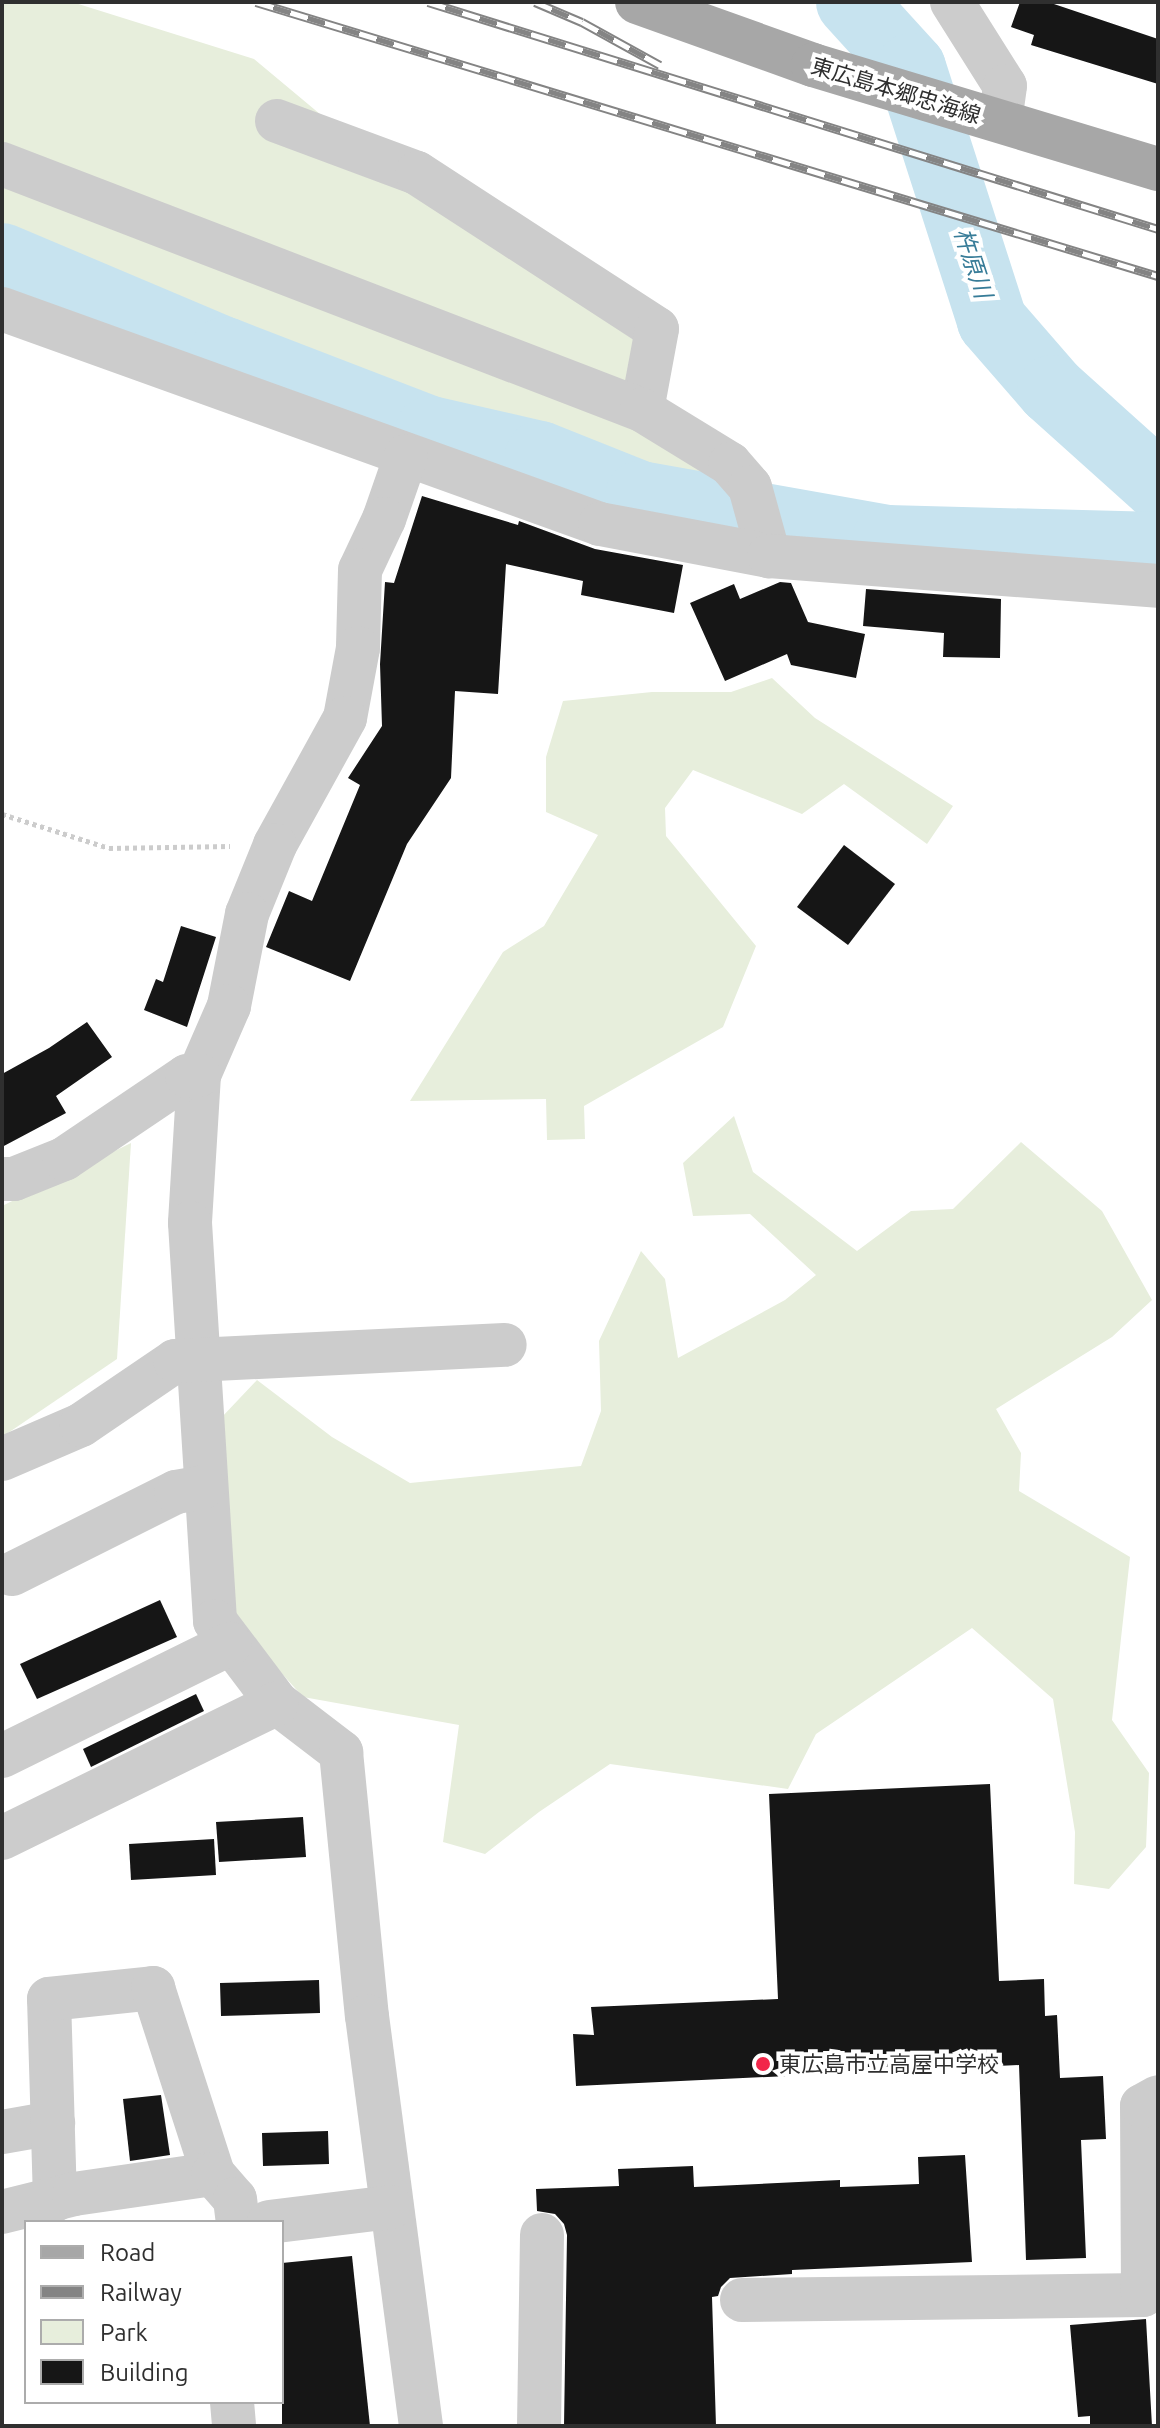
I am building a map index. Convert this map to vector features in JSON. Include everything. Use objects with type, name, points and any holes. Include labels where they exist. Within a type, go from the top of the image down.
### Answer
[{"type":"main road","name":"東広島本郷忠海線","points":[[637,2],[813,65],[1158,169]]},
{"type":"street","points":[[952,2],[1005,86],[1000,121]]},
{"type":"street","points":[[277,121],[417,173],[657,329],[642,410]]},
{"type":"street","points":[[2,164],[642,410],[724,457],[750,487],[767,550]]},
{"type":"street","points":[[2,309],[600,524],[767,550],[1158,586]]},
{"type":"street","points":[[406,456],[384,519],[360,570],[358,648],[345,718],[275,845],[247,914],[229,1006],[199,1075],[190,1223],[204,1487],[215,1621],[277,1703],[341,1752],[391,2207],[421,2426]]},
{"type":"street","points":[[2,1179],[14,1179],[64,1159],[187,1076],[199,1075]]},
{"type":"street","points":[[2,1459],[81,1425],[175,1361],[505,1345]]},
{"type":"street","points":[[12,1574],[176,1492],[204,1487]]},
{"type":"street","points":[[2,1756],[230,1644]]},
{"type":"street","points":[[2,1838],[277,1703]]},
{"type":"street","points":[[55,2200],[49,1999],[153,1988],[213,2174],[235,2199],[238,2220]]},
{"type":"street","points":[[742,2300],[1143,2295],[1142,2106],[1158,2097]]},
{"type":"street","points":[[2,2132],[53,2123]]},
{"type":"street","points":[[2,2212],[55,2200],[213,2174]]},
{"type":"street","points":[[284,2220],[391,2207]]},
{"type":"street","points":[[539,2426],[542,2235]]},
{"type":"street","points":[[232,2404],[234,2426]]},
{"type":"path","points":[[2,814],[109,848],[275,845]]},
{"type":"green space","points":[[2,2],[72,2],[254,59],[405,185],[636,341],[627,404],[730,464],[729,498],[269,349],[2,239]]},
{"type":"green space","points":[[772,678],[815,718],[953,806],[927,844],[844,784],[802,814],[693,770],[665,808],[666,836],[756,946],[723,1027],[584,1106],[585,1139],[547,1140],[546,1099],[410,1101],[503,952],[544,926],[598,835],[546,812],[546,757],[563,701],[652,692],[731,692]]},
{"type":"green space","points":[[734,1116],[753,1172],[857,1251],[911,1211],[953,1209],[1021,1142],[1102,1211],[1152,1300],[1112,1337],[996,1409],[1021,1453],[1019,1491],[1130,1557],[1112,1720],[1149,1773],[1146,1847],[1109,1889],[1074,1884],[1075,1832],[1053,1699],[972,1628],[816,1734],[788,1789],[610,1764],[539,1812],[485,1854],[443,1842],[459,1725],[303,1697],[232,1618],[221,1418],[257,1380],[332,1437],[410,1483],[581,1466],[601,1411],[599,1341],[641,1251],[665,1279],[678,1358],[785,1300],[816,1275],[750,1214],[693,1216],[683,1163]]},
{"type":"green space","points":[[131,1143],[117,1359],[2,1437],[2,1206]]},
{"type":"building","points":[[1020,2],[1048,2],[1158,39],[1158,84],[1031,45],[1034,35],[1011,27]]},
{"type":"building","points":[[422,496],[518,525],[519,521],[595,549],[683,565],[674,613],[581,595],[583,581],[506,564],[498,694],[455,691],[451,778],[407,844],[350,981],[266,947],[289,891],[312,901],[360,785],[348,778],[382,726],[380,664],[385,582],[394,583]]},
{"type":"building","points":[[780,582],[791,583],[808,622],[865,634],[856,678],[791,665],[787,654],[725,681],[690,603],[734,584],[740,599]]},
{"type":"building","points":[[866,589],[1001,599],[1000,658],[943,657],[944,633],[863,626]]},
{"type":"building","points":[[844,845],[895,884],[848,945],[797,907]]},
{"type":"building","points":[[181,926],[216,937],[187,1027],[144,1010],[156,979],[163,982]]},
{"type":"building","points":[[87,1022],[112,1057],[56,1096],[66,1113],[2,1147],[2,1074]]},
{"type":"building","points":[[160,1600],[177,1637],[37,1699],[20,1664]]},
{"type":"building","points":[[196,1694],[204,1711],[91,1767],[83,1749]]},
{"type":"building","points":[[990,1784],[999,1981],[1044,1979],[1045,2016],[1057,2015],[1060,2078],[1103,2076],[1106,2139],[1081,2140],[1086,2258],[1026,2260],[1019,2065],[576,2086],[573,2034],[594,2035],[591,2007],[778,1999],[769,1794]]},
{"type":"building","points":[[303,1817],[306,1857],[219,1862],[216,1822]]},
{"type":"building","points":[[214,1839],[216,1875],[131,1880],[129,1844]]},
{"type":"building","points":[[319,1980],[320,2013],[221,2016],[220,1983]]},
{"type":"building","points":[[161,2095],[170,2155],[130,2161],[123,2099]]},
{"type":"building","points":[[328,2131],[329,2164],[263,2166],[262,2133]]},
{"type":"building","points":[[965,2155],[972,2262],[792,2270],[792,2274],[730,2278],[721,2287],[718,2296],[712,2297],[716,2426],[564,2426],[567,2235],[564,2224],[555,2214],[537,2211],[536,2189],[619,2186],[618,2169],[693,2166],[694,2187],[840,2180],[840,2187],[919,2184],[918,2157]]},
{"type":"building","points":[[352,2256],[370,2426],[282,2426],[284,2263]]},
{"type":"building","points":[[1146,2319],[1152,2426],[1090,2426],[1090,2416],[1078,2417],[1070,2325]]},
{"type":"waterway","name":"杵原川","points":[[851,2],[911,68],[992,321],[1052,390],[1158,485]]},
{"type":"waterway","points":[[2,258],[225,352],[430,431],[540,456],[640,496],[887,540],[1158,547]]},
{"type":"railway","points":[[256,2],[1158,276]]},
{"type":"railway","points":[[428,2],[1158,229]]},
{"type":"railway","points":[[535,2],[582,22],[660,65]]},
{"type":"place","name":"東広島市立高屋中学校","points":[[763,2064]]}]
